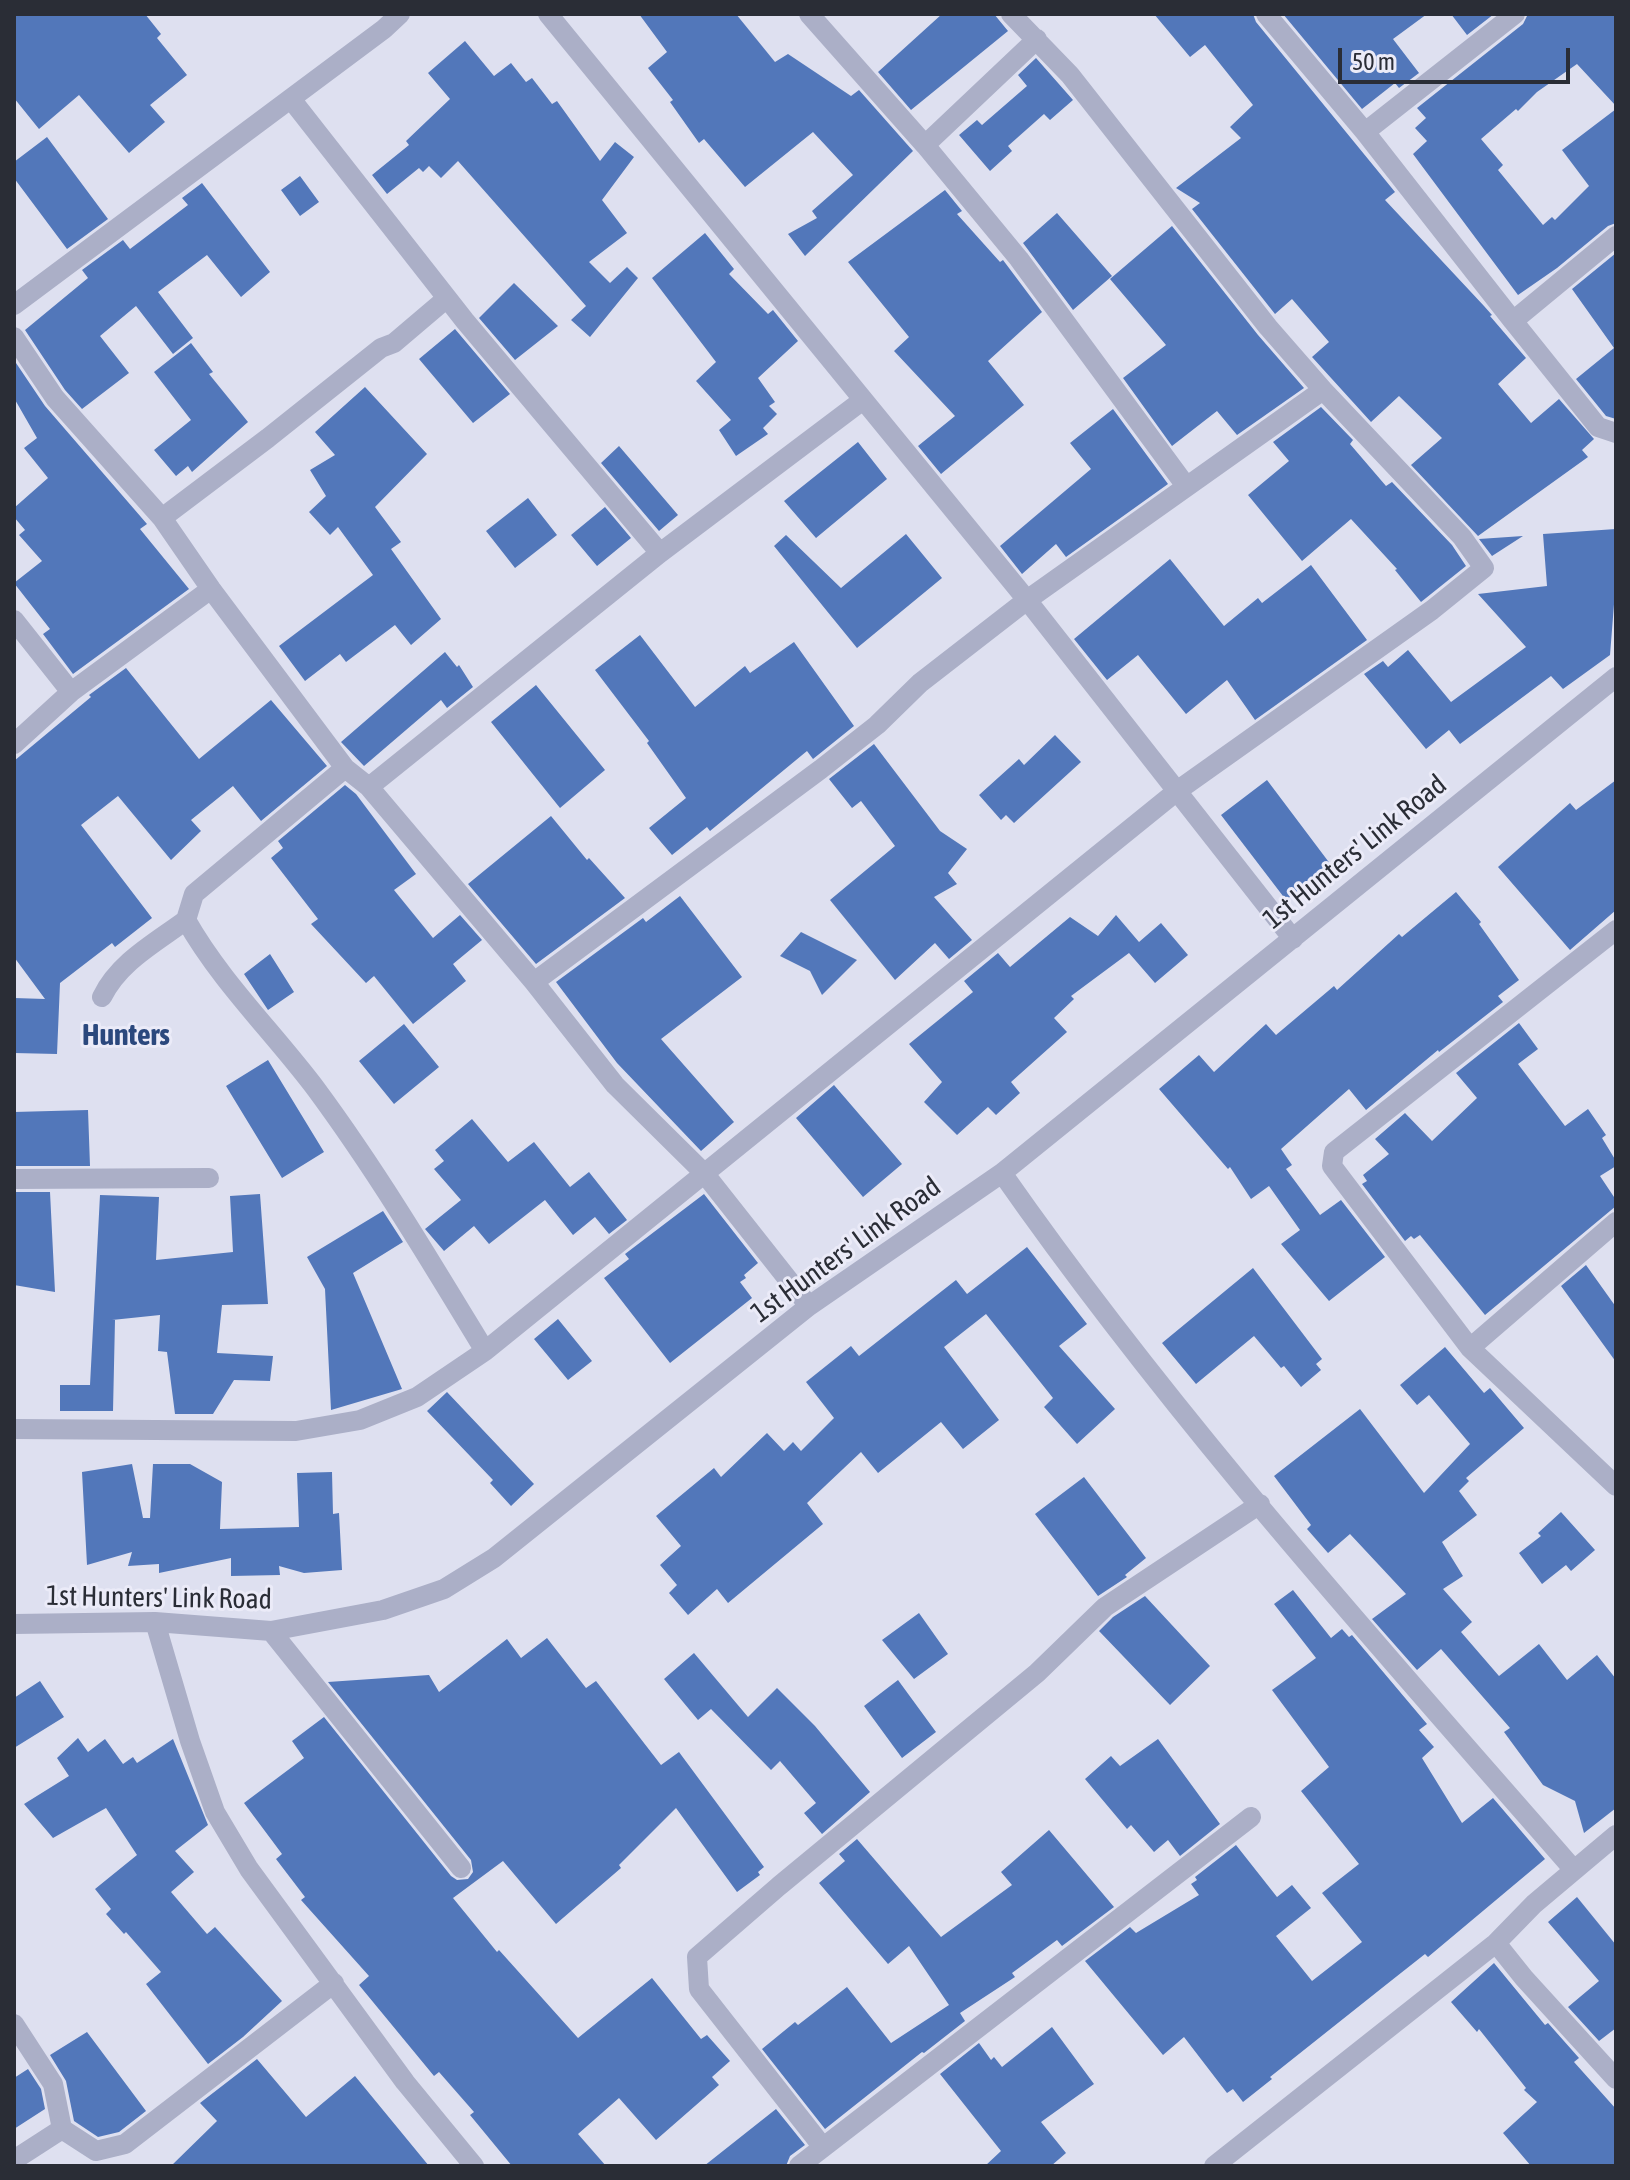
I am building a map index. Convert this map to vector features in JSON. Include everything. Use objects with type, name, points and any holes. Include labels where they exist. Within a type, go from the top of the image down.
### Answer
[{"type":"street","points":[[14,305],[400,14]]},
{"type":"street","points":[[548,14],[1027,600],[1293,939]]},
{"type":"street","points":[[809,14],[925,145],[1019,259],[1186,486]]},
{"type":"street","points":[[14,1429],[296,1431],[360,1420],[417,1397],[485,1351],[1177,791],[1432,610],[1484,568],[1462,537],[1268,327],[1070,75],[1011,14]]},
{"type":"street","points":[[1266,14],[1365,132],[1598,427],[1616,433]]},
{"type":"street","points":[[1365,132],[1515,14]]},
{"type":"street","points":[[925,145],[1037,39]]},
{"type":"street","points":[[291,99],[447,298],[660,553]]},
{"type":"street","points":[[1513,321],[1616,236]]},
{"type":"street","points":[[162,518],[381,348],[394,343],[447,298]]},
{"type":"street","points":[[14,337],[55,398],[162,518],[345,768],[369,787],[534,982],[615,1085],[704,1173],[809,1306]]},
{"type":"street","points":[[534,982],[821,769],[877,725],[920,683],[1027,600],[1323,390]]},
{"type":"street","points":[[369,787],[660,553],[863,400]]},
{"type":"street","points":[[14,744],[71,692],[211,589]]},
{"type":"street","points":[[14,620],[71,692]]},
{"type":"street","name":"1st Hunters' Link Road","points":[[14,1624],[155,1622],[271,1631],[383,1610],[444,1589],[504,1550],[809,1306],[1002,1173],[1616,677]]},
{"type":"street","points":[[102,997],[121,968],[186,920],[194,894],[345,768]]},
{"type":"street","points":[[186,920],[194,935],[315,1088],[388,1190],[485,1351]]},
{"type":"street","points":[[1616,930],[1334,1152],[1332,1166],[1470,1348],[1616,1486]]},
{"type":"street","points":[[1002,1173],[1073,1274],[1260,1504],[1372,1639],[1574,1870]]},
{"type":"street","points":[[14,1179],[209,1178]]},
{"type":"street","points":[[1470,1348],[1616,1222]]},
{"type":"street","points":[[822,2146],[699,1989],[697,1957],[1037,1673],[1105,1607],[1260,1504]]},
{"type":"street","points":[[155,1622],[190,1741],[215,1812],[249,1869],[405,2082],[474,2166]]},
{"type":"street","points":[[271,1631],[461,1868]]},
{"type":"street","points":[[799,2166],[1251,1817]]},
{"type":"street","points":[[1214,2166],[1496,1943],[1534,1904],[1616,1835]]},
{"type":"street","points":[[1496,1943],[1616,2079]]},
{"type":"street","points":[[14,2024],[53,2084],[62,2129],[96,2151],[125,2144],[334,1983]]},
{"type":"street","points":[[14,2160],[62,2129]]},
{"type":"building","points":[[14,14],[145,14],[161,34],[157,38],[187,75],[150,105],[165,122],[129,153],[79,95],[39,129],[14,98]]},
{"type":"building","points":[[639,14],[736,14],[775,62],[788,54],[851,96],[859,90],[913,151],[805,256],[788,234],[817,218],[812,211],[853,175],[813,132],[745,187],[704,139],[699,143],[670,102],[673,100],[648,68],[667,52]]},
{"type":"building","points":[[942,14],[994,14],[1008,31],[911,110],[878,72]]},
{"type":"building","points":[[1154,14],[1253,14],[1256,22],[1395,192],[1385,200],[1484,306],[1526,358],[1498,384],[1531,423],[1559,399],[1594,439],[1582,450],[1588,457],[1478,536],[1411,465],[1442,438],[1399,396],[1371,422],[1312,357],[1329,342],[1292,299],[1275,314],[1192,209],[1200,203],[1176,188],[1241,138],[1230,127],[1253,105],[1205,45],[1190,57]]},
{"type":"building","points":[[1283,14],[1427,14],[1393,39],[1419,73],[1399,88],[1395,83],[1362,109]]},
{"type":"building","points":[[1451,14],[1494,14],[1467,35]]},
{"type":"building","points":[[1528,14],[1616,14],[1616,106],[1577,64],[1537,92],[1481,139],[1503,165],[1498,170],[1543,225],[1552,217],[1555,220],[1589,186],[1562,150],[1616,109],[1616,223],[1518,295],[1413,154],[1427,141],[1415,128],[1426,118],[1417,108],[1523,24]]},
{"type":"building","points":[[465,41],[494,76],[511,63],[526,82],[532,78],[552,104],[557,101],[600,161],[615,142],[634,157],[602,200],[627,233],[589,262],[610,283],[627,267],[638,278],[590,337],[571,320],[586,306],[458,161],[441,178],[429,166],[423,172],[419,168],[387,194],[372,175],[409,145],[406,141],[450,99],[428,73]]},
{"type":"building","points":[[1036,58],[1073,100],[1050,120],[1044,114],[1008,146],[1012,151],[990,171],[959,135],[977,120],[982,125],[1027,86],[1018,75]]},
{"type":"building","points":[[47,137],[108,219],[67,249],[14,178],[14,162]]},
{"type":"building","points":[[300,176],[319,202],[300,216],[281,190]]},
{"type":"building","points":[[202,183],[270,272],[241,297],[207,255],[158,292],[193,338],[173,354],[136,306],[100,336],[129,373],[82,409],[65,390],[25,330],[88,278],[82,270],[123,240],[130,249],[188,205],[182,198]]},
{"type":"building","points":[[945,190],[962,211],[957,214],[1000,262],[1003,260],[1042,312],[988,361],[1024,405],[941,474],[918,446],[955,416],[894,351],[909,337],[848,262]]},
{"type":"building","points":[[1057,213],[1112,276],[1073,310],[1023,243]]},
{"type":"building","points":[[1172,226],[1304,388],[1237,435],[1217,411],[1172,446],[1123,378],[1166,345],[1110,279]]},
{"type":"building","points":[[705,233],[734,269],[729,274],[768,314],[773,310],[798,341],[758,378],[775,402],[769,406],[777,414],[763,428],[768,434],[736,456],[719,430],[731,420],[696,381],[716,362],[652,278]]},
{"type":"building","points":[[1616,253],[1616,419],[1606,416],[1576,379],[1614,348],[1572,289]]},
{"type":"building","points":[[514,283],[558,326],[515,360],[479,318]]},
{"type":"building","points":[[455,329],[510,394],[473,423],[419,359]]},
{"type":"building","points":[[191,343],[213,372],[209,374],[248,422],[192,472],[188,466],[176,476],[154,450],[191,420],[154,372]]},
{"type":"building","points":[[14,360],[45,406],[147,524],[140,529],[189,589],[73,674],[43,634],[50,629],[14,583],[42,561],[19,535],[25,530],[14,517],[14,508],[48,478],[24,448],[37,438],[14,398]]},
{"type":"building","points":[[365,387],[427,454],[375,507],[401,542],[391,549],[441,619],[411,645],[395,625],[346,662],[340,654],[305,681],[279,646],[373,575],[338,527],[330,535],[309,512],[326,496],[310,470],[335,455],[315,432]]},
{"type":"building","points":[[1321,407],[1353,440],[1350,444],[1386,486],[1392,482],[1452,545],[1466,566],[1421,602],[1397,569],[1351,519],[1302,561],[1248,495],[1289,461],[1273,442]]},
{"type":"building","points":[[1113,409],[1168,484],[1066,557],[1056,544],[1022,574],[1000,546],[1091,469],[1070,443]]},
{"type":"building","points":[[858,442],[887,479],[816,538],[784,501]]},
{"type":"building","points":[[619,446],[678,515],[659,531],[601,463]]},
{"type":"building","points":[[528,498],[557,535],[515,568],[486,531]]},
{"type":"building","points":[[605,507],[631,538],[597,566],[571,535]]},
{"type":"building","points":[[1616,529],[1610,655],[1563,689],[1551,676],[1460,744],[1449,730],[1426,749],[1364,674],[1383,661],[1388,667],[1408,650],[1451,702],[1526,647],[1478,594],[1547,586],[1543,534]]},
{"type":"building","points":[[906,534],[942,578],[857,648],[774,546],[786,535],[841,588]]},
{"type":"building","points":[[1523,536],[1492,556],[1479,539]]},
{"type":"building","points":[[1170,559],[1224,626],[1258,598],[1262,603],[1311,565],[1367,640],[1255,720],[1227,680],[1186,714],[1138,655],[1107,680],[1074,639]]},
{"type":"building","points":[[640,635],[695,707],[745,666],[750,673],[794,642],[854,726],[813,759],[807,751],[710,831],[707,827],[672,855],[649,828],[686,798],[647,743],[649,741],[595,670]]},
{"type":"building","points":[[445,652],[457,667],[459,665],[473,687],[447,708],[441,700],[364,766],[341,742]]},
{"type":"building","points":[[126,668],[199,759],[271,700],[327,766],[261,821],[233,786],[191,820],[201,831],[171,860],[118,796],[81,825],[152,918],[115,947],[112,943],[60,983],[57,1054],[14,1053],[14,998],[45,999],[14,957],[14,761],[91,697],[89,695]]},
{"type":"building","points":[[536,685],[605,770],[560,808],[491,722]]},
{"type":"building","points":[[1055,735],[1081,762],[1014,823],[1006,815],[1001,820],[979,795],[1019,759],[1024,765]]},
{"type":"building","points":[[874,744],[940,831],[967,849],[948,873],[957,884],[934,897],[972,940],[949,959],[935,943],[895,980],[830,900],[895,846],[861,801],[852,808],[829,779]]},
{"type":"building","points":[[1267,780],[1331,865],[1286,900],[1221,815]]},
{"type":"building","points":[[1616,780],[1616,910],[1570,950],[1498,867],[1570,803],[1576,810]]},
{"type":"building","points":[[345,785],[356,794],[416,874],[394,890],[433,938],[460,915],[482,940],[453,964],[466,981],[413,1024],[374,976],[366,983],[311,924],[318,919],[271,858],[283,848],[278,841]]},
{"type":"building","points":[[551,816],[587,860],[589,858],[625,898],[536,964],[468,884]]},
{"type":"building","points":[[1456,892],[1481,922],[1479,924],[1519,980],[1498,996],[1503,1002],[1438,1050],[1366,1110],[1349,1089],[1281,1149],[1292,1165],[1286,1169],[1320,1215],[1341,1200],[1385,1257],[1329,1301],[1281,1244],[1300,1230],[1269,1186],[1251,1199],[1230,1167],[1228,1169],[1159,1089],[1199,1055],[1214,1072],[1266,1024],[1276,1035],[1334,986],[1337,990],[1399,934],[1402,937]]},
{"type":"building","points":[[680,896],[742,977],[661,1039],[734,1122],[701,1151],[617,1063],[556,982],[643,918],[646,922]]},
{"type":"building","points":[[1116,915],[1139,942],[1161,923],[1188,955],[1155,983],[1129,953],[1071,996],[1074,999],[1054,1018],[1067,1032],[1011,1082],[1020,1093],[996,1115],[988,1107],[957,1135],[924,1102],[942,1082],[909,1044],[973,992],[964,981],[998,953],[1010,967],[1070,917],[1098,936]]},
{"type":"building","points":[[801,932],[857,960],[822,995],[810,971],[780,956]]},
{"type":"building","points":[[270,954],[294,992],[268,1010],[244,974]]},
{"type":"building","points":[[1519,1023],[1538,1049],[1518,1064],[1565,1126],[1588,1109],[1606,1135],[1602,1138],[1616,1166],[1600,1176],[1616,1200],[1616,1206],[1485,1315],[1420,1235],[1414,1239],[1411,1236],[1405,1241],[1362,1184],[1367,1181],[1363,1175],[1389,1154],[1375,1139],[1405,1113],[1432,1141],[1477,1098],[1456,1073]]},
{"type":"building","points":[[404,1024],[439,1067],[394,1104],[359,1061]]},
{"type":"building","points":[[268,1060],[324,1152],[282,1178],[226,1086]]},
{"type":"building","points":[[834,1085],[902,1164],[863,1197],[796,1118]]},
{"type":"building","points":[[88,1110],[90,1166],[14,1166],[14,1112]]},
{"type":"building","points":[[472,1119],[508,1162],[534,1142],[570,1187],[589,1172],[627,1220],[609,1234],[595,1217],[573,1235],[545,1200],[489,1244],[474,1226],[444,1251],[425,1229],[461,1200],[434,1169],[444,1161],[435,1150]]},
{"type":"building","points":[[14,1192],[50,1192],[55,1292],[14,1285]]},
{"type":"building","points":[[260,1194],[268,1304],[222,1305],[217,1353],[273,1356],[270,1381],[234,1380],[213,1414],[175,1414],[167,1352],[158,1351],[160,1315],[112,1320],[115,1320],[113,1411],[60,1411],[60,1385],[90,1385],[100,1195],[159,1197],[156,1260],[233,1252],[230,1196]]},
{"type":"building","points":[[704,1194],[758,1263],[740,1282],[752,1298],[670,1363],[604,1278],[629,1259],[625,1254]]},
{"type":"building","points":[[383,1211],[403,1242],[353,1273],[402,1389],[331,1410],[325,1289],[307,1257]]},
{"type":"building","points":[[1027,1247],[1087,1324],[1059,1346],[1115,1409],[1077,1444],[1044,1407],[1053,1398],[986,1314],[944,1347],[999,1420],[963,1449],[941,1422],[878,1473],[861,1452],[807,1503],[823,1524],[728,1603],[717,1589],[688,1615],[669,1593],[677,1585],[660,1565],[681,1546],[656,1516],[714,1468],[721,1477],[767,1433],[784,1451],[793,1442],[801,1451],[834,1418],[806,1382],[851,1346],[859,1356],[956,1280],[967,1294]]},
{"type":"building","points":[[1586,1265],[1616,1307],[1616,1362],[1561,1286]]},
{"type":"building","points":[[1253,1268],[1322,1359],[1316,1364],[1321,1370],[1301,1387],[1254,1336],[1196,1384],[1162,1343]]},
{"type":"building","points":[[558,1319],[592,1361],[568,1380],[534,1339]]},
{"type":"building","points":[[1445,1347],[1484,1393],[1490,1388],[1524,1428],[1466,1478],[1469,1481],[1459,1491],[1477,1515],[1442,1542],[1463,1576],[1443,1589],[1472,1622],[1461,1632],[1499,1676],[1539,1644],[1567,1680],[1597,1655],[1616,1679],[1616,1808],[1584,1833],[1575,1801],[1543,1785],[1504,1732],[1510,1728],[1441,1649],[1417,1670],[1372,1619],[1406,1594],[1350,1534],[1328,1553],[1307,1529],[1311,1525],[1274,1476],[1360,1409],[1424,1493],[1470,1444],[1429,1395],[1417,1405],[1400,1385]]},
{"type":"building","points":[[447,1392],[534,1484],[511,1506],[490,1483],[493,1480],[427,1411]]},
{"type":"building","points":[[132,1464],[143,1518],[150,1518],[153,1464],[190,1464],[222,1482],[220,1529],[299,1527],[297,1473],[332,1472],[333,1514],[339,1513],[342,1570],[304,1573],[279,1566],[280,1575],[231,1576],[231,1558],[159,1573],[159,1564],[128,1566],[132,1552],[87,1565],[82,1472]]},
{"type":"building","points":[[1084,1477],[1146,1558],[1125,1575],[1127,1577],[1098,1596],[1035,1514]]},
{"type":"building","points":[[1561,1512],[1595,1550],[1571,1571],[1566,1565],[1542,1584],[1519,1553],[1541,1536],[1538,1533]]},
{"type":"building","points":[[1293,1590],[1331,1638],[1342,1629],[1349,1637],[1352,1635],[1427,1724],[1419,1730],[1434,1747],[1422,1758],[1462,1823],[1493,1798],[1545,1859],[1428,1957],[1425,1954],[1243,2102],[1233,2089],[1227,2093],[1184,2037],[1163,2055],[1085,1961],[1130,1927],[1136,1933],[1199,1895],[1191,1884],[1197,1880],[1195,1877],[1236,1845],[1277,1897],[1292,1885],[1311,1908],[1276,1936],[1312,1981],[1362,1942],[1322,1893],[1359,1864],[1301,1791],[1329,1767],[1272,1690],[1316,1658],[1274,1604]]},
{"type":"building","points":[[1145,1596],[1210,1666],[1170,1705],[1099,1631],[1113,1617]]},
{"type":"building","points":[[919,1613],[948,1654],[914,1679],[882,1640]]},
{"type":"building","points":[[547,1638],[586,1688],[596,1681],[661,1765],[679,1752],[764,1867],[758,1872],[760,1875],[737,1892],[676,1808],[619,1865],[621,1868],[556,1924],[503,1861],[453,1898],[497,1952],[499,1950],[578,2038],[652,1978],[701,2039],[707,2035],[730,2061],[712,2077],[719,2085],[656,2140],[619,2098],[578,2134],[606,2166],[512,2166],[470,2115],[474,2112],[439,2072],[434,2076],[359,1985],[369,1976],[301,1900],[305,1897],[276,1859],[282,1854],[244,1803],[304,1758],[292,1741],[324,1717],[451,1876],[457,1880],[468,1879],[473,1872],[471,1860],[328,1682],[429,1675],[439,1692],[507,1639],[521,1658]]},
{"type":"building","points":[[694,1653],[748,1717],[777,1688],[815,1726],[870,1792],[822,1834],[804,1813],[816,1803],[780,1761],[771,1770],[711,1709],[698,1720],[664,1679]]},
{"type":"building","points":[[898,1680],[936,1732],[902,1758],[864,1706]]},
{"type":"building","points":[[40,1681],[64,1717],[14,1748],[14,1698]]},
{"type":"building","points":[[78,1738],[88,1752],[105,1739],[123,1764],[133,1757],[137,1763],[173,1739],[208,1825],[175,1851],[194,1872],[171,1892],[207,1934],[215,1927],[282,2001],[208,2064],[146,1984],[161,1972],[106,1914],[111,1909],[95,1889],[137,1855],[106,1808],[53,1838],[24,1804],[69,1776],[57,1758]]},
{"type":"building","points":[[1158,1739],[1220,1824],[1180,1856],[1168,1840],[1154,1852],[1131,1825],[1127,1829],[1085,1779],[1111,1756],[1120,1766]]},
{"type":"building","points":[[1049,1830],[1114,1907],[1062,1946],[1057,1940],[1012,1973],[1015,1977],[960,2013],[965,2021],[825,2129],[762,2049],[847,1987],[891,2043],[949,2005],[909,1946],[888,1964],[819,1883],[845,1861],[839,1854],[857,1839],[941,1937],[1012,1885],[1001,1872]]},
{"type":"building","points":[[1577,1897],[1616,1945],[1616,2028],[1599,2041],[1568,2007],[1599,1981],[1548,1922]]},
{"type":"building","points":[[1494,1963],[1545,2025],[1548,2023],[1579,2058],[1574,2062],[1616,2109],[1616,2166],[1531,2166],[1503,2133],[1537,2102],[1524,2090],[1526,2088],[1479,2029],[1477,2032],[1451,2002]]},
{"type":"building","points":[[1052,2027],[1094,2084],[1041,2122],[1066,2153],[1051,2166],[985,2166],[1001,2151],[940,2074],[979,2043],[991,2060],[994,2057],[1002,2067]]},
{"type":"building","points":[[87,2032],[146,2111],[119,2132],[98,2137],[74,2121],[66,2081],[50,2055]]},
{"type":"building","points":[[257,2059],[306,2117],[355,2076],[429,2166],[171,2166],[217,2121],[200,2103]]},
{"type":"building","points":[[28,2069],[41,2089],[45,2109],[14,2129],[14,2078]]},
{"type":"building","points":[[776,2109],[805,2145],[790,2156],[786,2166],[704,2166]]},
{"type":"district","name":"Hunters","points":[[126,1036]]}]
